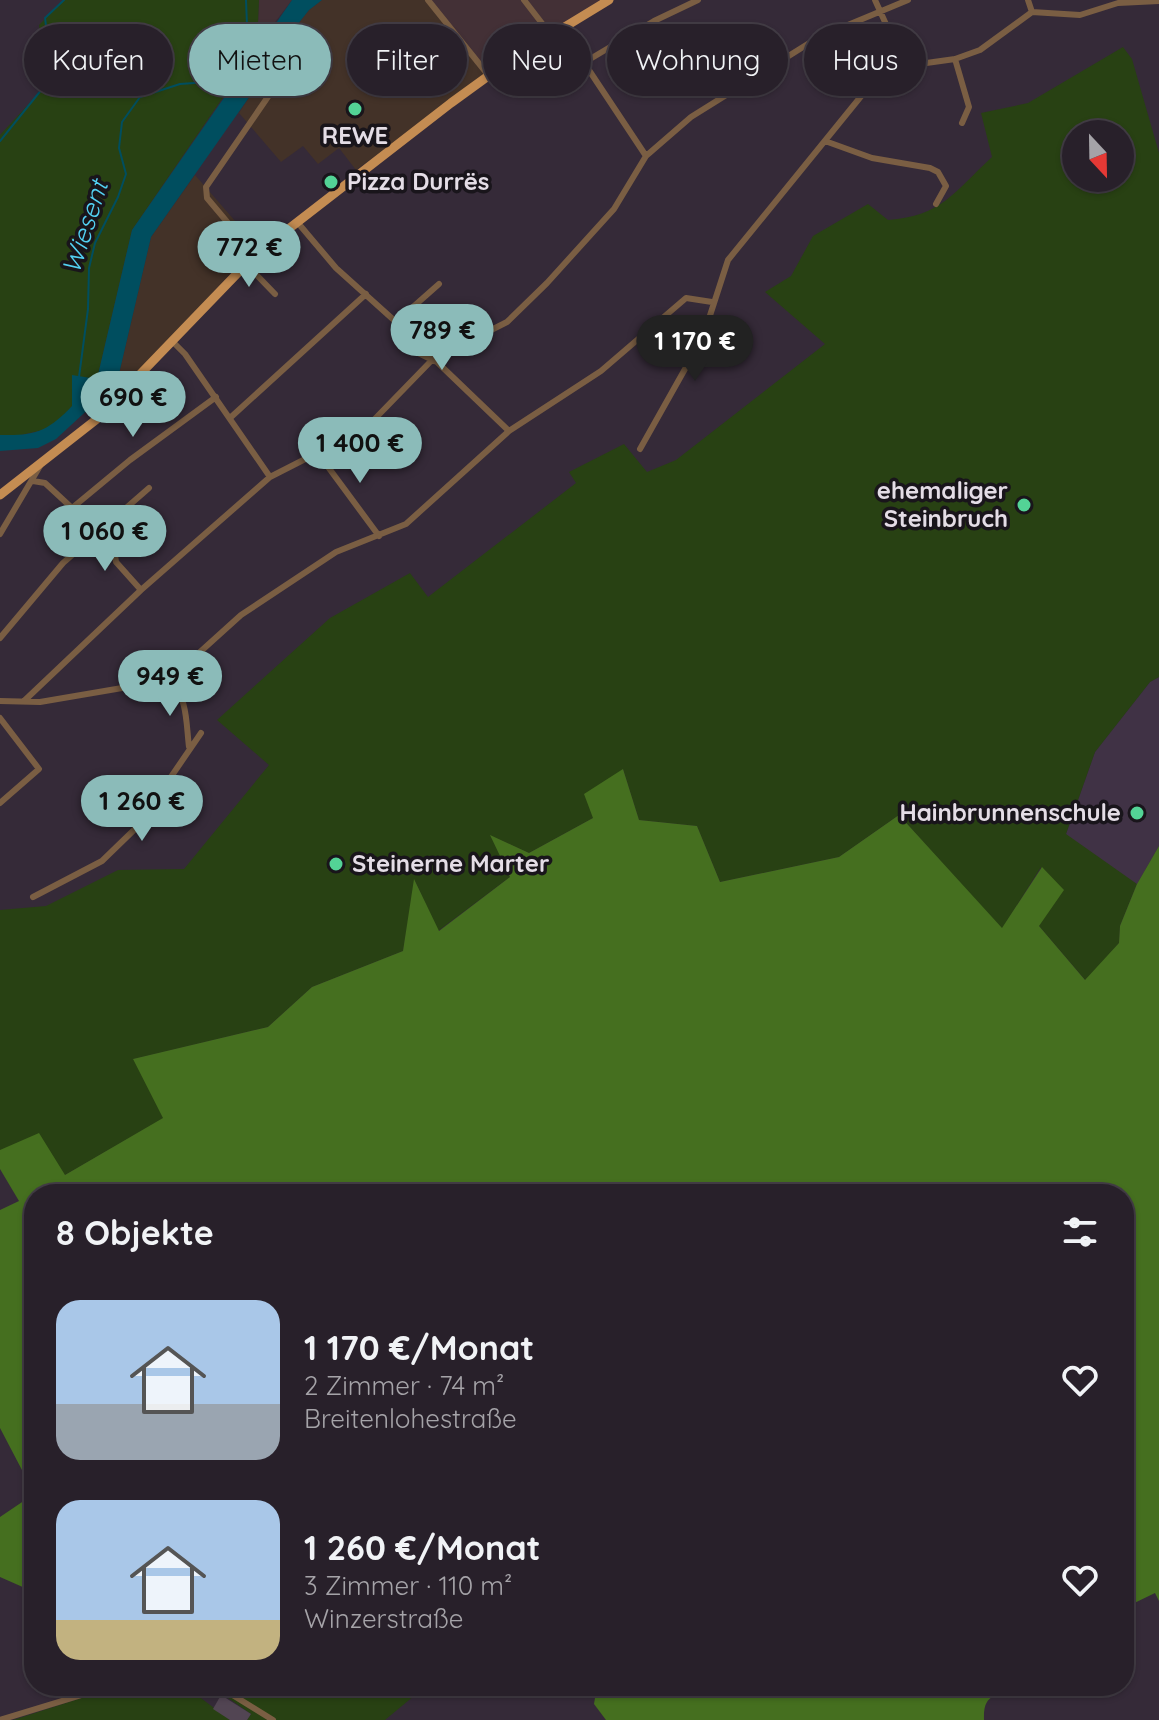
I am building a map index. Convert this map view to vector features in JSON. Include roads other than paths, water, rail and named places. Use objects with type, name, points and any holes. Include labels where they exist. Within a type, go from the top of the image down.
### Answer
[{"type":"main road","points":[[568,24],[609,0]]},
{"type":"main road","points":[[0,495],[97,419],[245,263],[483,81]]},
{"type":"street","points":[[428,0],[483,69]]},
{"type":"street","points":[[524,0],[543,24]]},
{"type":"street","points":[[591,58],[654,21],[698,0]]},
{"type":"street","points":[[875,0],[886,24]]},
{"type":"street","points":[[24,701],[141,590],[270,477],[366,428],[432,360],[507,322],[614,209],[646,156],[691,117],[819,37],[908,0]]},
{"type":"street","points":[[1028,0],[1032,12]]},
{"type":"street","points":[[926,63],[955,59],[980,50],[1032,12],[1080,15],[1118,3],[1159,2]]},
{"type":"street","points":[[955,59],[969,107],[962,123]]},
{"type":"street","points":[[591,71],[646,156]]},
{"type":"street","points":[[255,255],[207,198],[206,187],[269,96]]},
{"type":"street","points":[[640,449],[703,337],[728,260],[861,96]]},
{"type":"street","points":[[825,141],[872,158],[938,172],[946,186],[936,204]]},
{"type":"street","points":[[298,223],[336,268],[396,322],[414,351],[432,360],[509,431]]},
{"type":"street","points":[[245,263],[275,294]]},
{"type":"street","points":[[396,322],[439,284]]},
{"type":"street","points":[[230,418],[366,294]]},
{"type":"street","points":[[0,701],[40,702],[169,680],[241,615],[336,552],[406,524],[509,431],[601,371],[686,298],[712,302]]},
{"type":"street","points":[[173,342],[216,397],[270,477]]},
{"type":"street","points":[[72,508],[130,460],[216,397]]},
{"type":"street","points":[[317,452],[379,536]]},
{"type":"street","points":[[0,534],[40,466]]},
{"type":"street","points":[[33,481],[45,483],[85,520]]},
{"type":"street","points":[[0,638],[63,563],[149,488]]},
{"type":"street","points":[[97,532],[114,549],[116,562],[141,590]]},
{"type":"street","points":[[169,680],[178,688],[184,705],[189,747]]},
{"type":"street","points":[[0,718],[39,769],[0,803]]},
{"type":"street","points":[[33,897],[102,861],[136,828],[201,733]]},
{"type":"street","points":[[0,1720],[78,1696]]},
{"type":"street","points":[[234,1696],[273,1720]]},
{"type":"water","points":[[292,0],[322,0],[298,24],[275,24]]},
{"type":"water","points":[[225,96],[250,96],[151,237],[119,374],[95,403],[56,439],[38,448],[0,451],[0,435],[40,430],[72,406],[72,375],[97,379],[132,230]]},
{"type":"waterway","points":[[0,141],[42,89],[49,49],[45,18],[64,0]]},
{"type":"waterway","name":"Wiesent","points":[[79,377],[88,309],[89,268],[95,243],[126,174],[119,148],[122,122],[140,97],[180,84],[208,82],[223,71],[247,25],[246,0]]},
{"type":"place","name":"REWE","points":[[355,109]]},
{"type":"place","name":"Pizza Durrës","points":[[331,182]]},
{"type":"place","name":"ehemaliger Steinbruch","points":[[1024,505]]},
{"type":"place","name":"Hainbrunnenschule","points":[[1137,813]]},
{"type":"place","name":"Steinerne Marter","points":[[336,864]]}]
